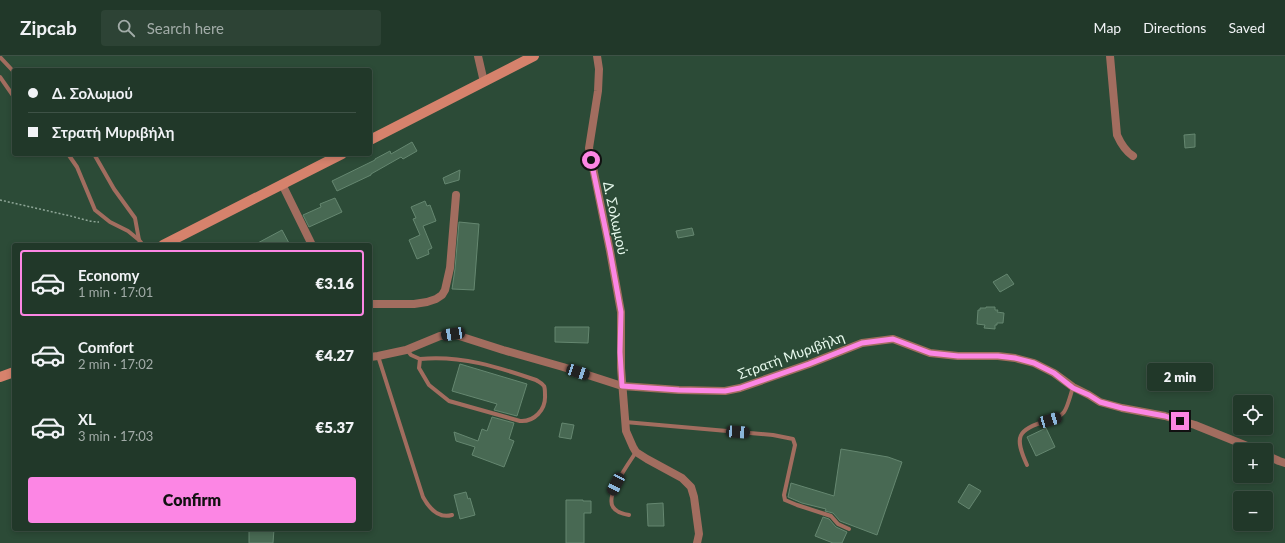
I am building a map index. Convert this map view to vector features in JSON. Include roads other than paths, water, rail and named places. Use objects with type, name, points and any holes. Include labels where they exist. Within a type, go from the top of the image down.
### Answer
[{"type":"main road","points":[[372,139],[534,56]]},
{"type":"main road","points":[[168,243],[338,156]]},
{"type":"main road","points":[[0,377],[12,375]]},
{"type":"street","points":[[478,56],[484,82]]},
{"type":"street","name":"Δ. Σολωμού","points":[[597,56],[599,69],[598,91],[589,148],[621,312],[620,352],[626,431],[636,452]]},
{"type":"street","points":[[1110,56],[1117,135],[1121,145],[1129,154],[1133,156]]},
{"type":"street","points":[[282,184],[311,243]]},
{"type":"street","points":[[372,304],[414,304],[427,302],[442,295],[445,290],[450,268],[456,194]]},
{"type":"street","name":"Στρατή Μυριβήλη","points":[[374,357],[406,350],[440,336],[453,334],[622,386],[679,390],[725,391],[740,388],[809,364],[862,343],[893,339],[930,353],[958,356],[998,356],[1028,361],[1054,373],[1073,388],[1100,402],[1122,408],[1165,416],[1239,443]]},
{"type":"street","points":[[636,452],[682,478],[691,487],[694,497],[699,534],[697,543]]},
{"type":"street","points":[[1273,458],[1285,463]]},
{"type":"lane","points":[[0,57],[12,70]]},
{"type":"lane","points":[[0,78],[12,94]]},
{"type":"lane","points":[[70,156],[77,166],[95,210],[110,222],[128,231],[141,243]]},
{"type":"lane","points":[[95,156],[114,189],[135,218],[139,240]]},
{"type":"lane","points":[[406,350],[411,355],[420,359],[436,357],[466,360],[536,380],[545,388],[546,402],[540,413],[528,421],[520,421],[448,400],[429,385],[419,368],[420,359]]},
{"type":"lane","points":[[374,357],[423,497],[436,513],[443,516],[452,515]]},
{"type":"lane","points":[[1027,465],[1020,448],[1021,434],[1028,427],[1062,415],[1066,410],[1073,388]]},
{"type":"lane","points":[[625,422],[773,435],[793,439],[795,445],[786,482],[784,495],[785,500],[797,506],[831,516],[838,524],[849,529]]},
{"type":"lane","points":[[629,515],[620,513],[613,509],[611,499],[612,493],[636,452]]}]
